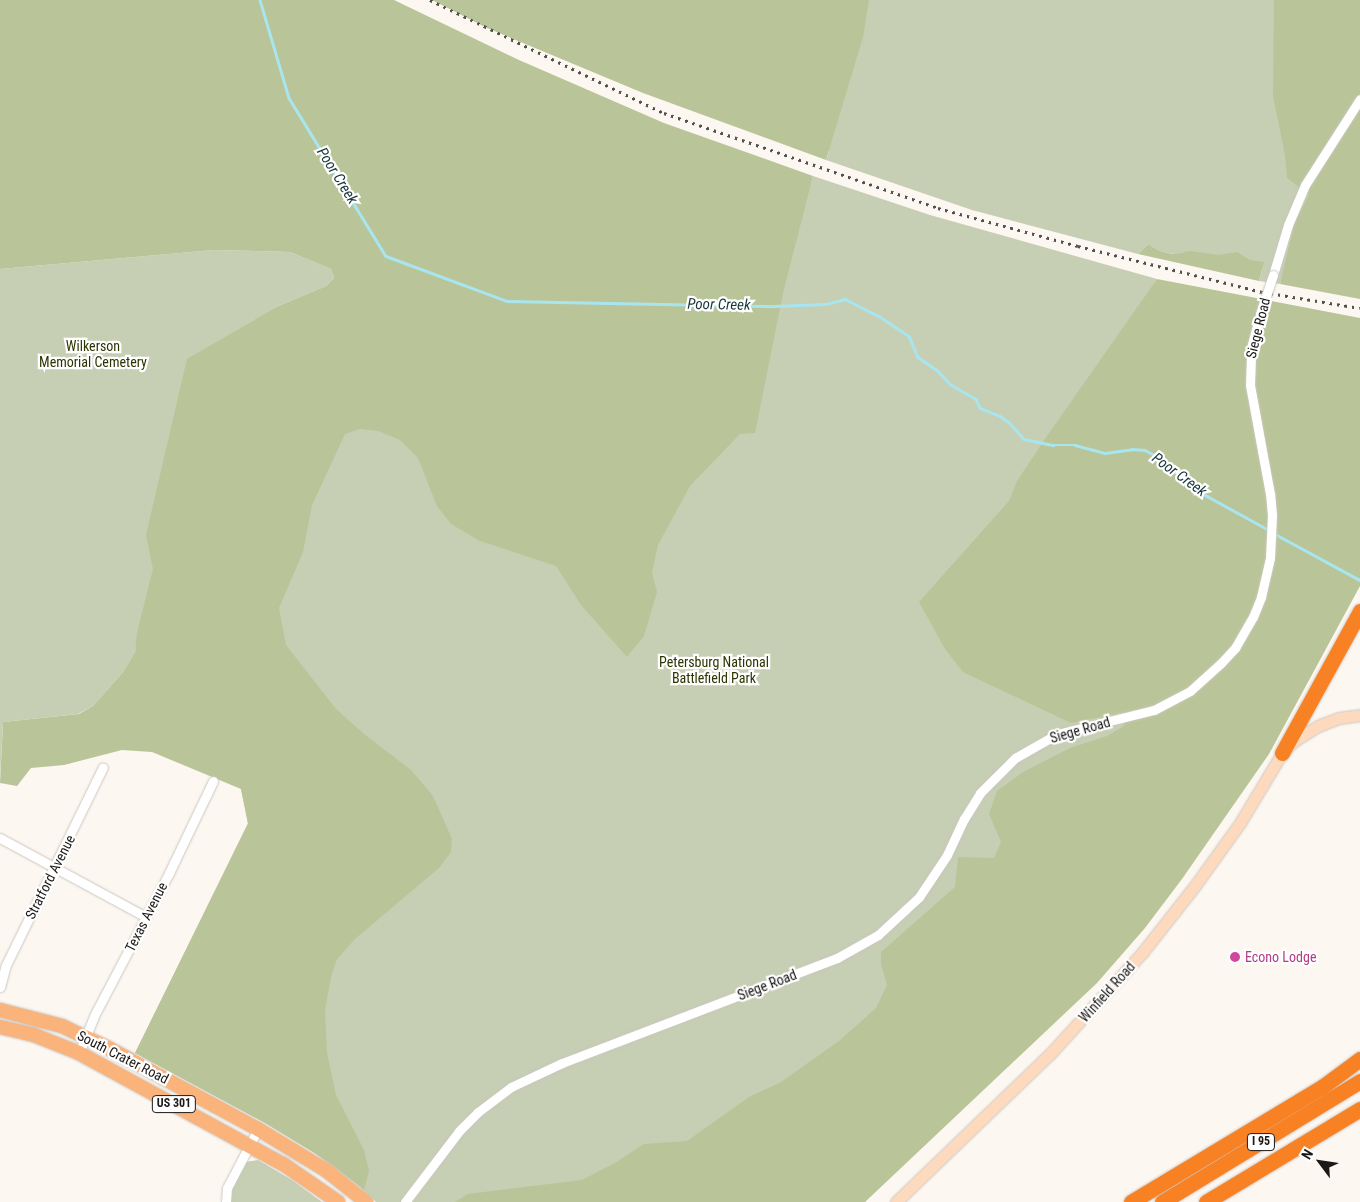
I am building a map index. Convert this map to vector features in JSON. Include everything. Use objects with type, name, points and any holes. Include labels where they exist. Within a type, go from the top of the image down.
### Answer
[{"type":"highway","points":[[1282,753],[1360,611]]},
{"type":"highway","points":[[1330,1082],[1360,1059]]},
{"type":"highway","points":[[1131,1202],[1330,1082],[1360,1067]]},
{"type":"highway","name":"I 95","points":[[1162,1202],[1360,1082]]},
{"type":"highway","name":"I 95","points":[[1206,1202],[1360,1109]]},
{"type":"main road","name":"Winfield Road","points":[[896,1202],[1050,1054],[1136,960],[1194,887],[1235,830],[1282,753],[1294,741],[1318,726],[1360,715]]},
{"type":"main road","name":"South Crater Road","points":[[0,1010],[62,1026],[85,1037],[258,1129],[327,1170],[366,1202]]},
{"type":"main road","name":"South Crater Road","points":[[0,1027],[34,1036],[79,1053],[250,1145],[307,1179],[338,1202]]},
{"type":"street","name":"Siege Road","points":[[405,1202],[459,1131],[478,1112],[511,1087],[562,1063],[837,958],[878,935],[919,897],[947,855],[975,800],[998,773],[1015,758],[1057,734],[1154,710],[1190,690],[1221,663],[1234,648],[1253,617],[1261,597],[1270,558],[1272,515],[1270,494],[1250,385],[1251,348],[1288,225],[1305,185],[1360,98]]},
{"type":"street","name":"Stratford Avenue","points":[[0,987],[3,962],[55,869],[103,767]]},
{"type":"street","name":"Texas Avenue","points":[[79,1053],[85,1037],[213,781]]},
{"type":"street","points":[[0,838],[146,917]]},
{"type":"street","points":[[226,1202],[227,1188],[258,1129]]},
{"type":"green space","points":[[0,0],[394,0],[519,60],[664,123],[813,176],[783,293],[755,433],[740,434],[690,486],[658,545],[652,573],[657,592],[644,636],[627,657],[581,605],[556,566],[480,541],[451,524],[437,506],[418,458],[400,440],[378,431],[360,429],[345,434],[312,505],[303,552],[279,608],[286,645],[336,709],[364,734],[411,770],[433,796],[452,839],[451,852],[439,868],[355,939],[337,959],[331,977],[325,1010],[327,1053],[336,1095],[364,1150],[369,1171],[364,1190],[316,1154],[265,1123],[135,1053],[248,824],[241,789],[152,752],[122,750],[64,765],[31,768],[17,786],[0,783],[3,722],[79,714],[93,706],[123,672],[135,652],[137,633],[153,569],[146,535],[187,359],[276,307],[326,286],[334,278],[331,269],[290,252],[214,250],[0,269]]},
{"type":"green space","points":[[432,0],[869,0],[863,37],[826,160],[643,93],[487,28]]},
{"type":"green space","points":[[461,0],[1360,0],[1360,288],[1283,274],[1280,284],[1259,281],[1262,270],[1184,252],[1174,254],[1160,251],[1148,244],[1138,254],[972,210],[826,160],[829,151]]},
{"type":"green space","points":[[1274,0],[1360,0],[1360,299],[1280,284],[1295,221],[1309,195],[1287,178],[1285,155],[1273,96]]},
{"type":"green space","name":"Petersburg National Battlefield Park","points":[[813,176],[930,215],[1157,279],[1154,284],[1360,328],[865,1202],[376,1202],[351,1179],[316,1154],[265,1123],[135,1053],[248,823],[241,789],[138,634],[135,652],[123,672],[93,706],[78,714],[3,722],[0,777],[0,269],[214,250],[290,252],[331,269],[334,278],[326,286],[276,307],[217,342],[810,186]]},
{"type":"green space","points":[[1148,244],[1160,251],[1173,254],[1190,251],[1219,255],[1237,252],[1250,260],[1264,262],[1259,281],[1138,254]]},
{"type":"green space","points":[[1157,279],[1360,318],[1360,586],[1269,754],[1182,879],[1145,928],[1097,983],[865,1202],[455,1202],[468,1194],[582,1180],[615,1163],[644,1144],[687,1141],[749,1097],[781,1082],[839,1041],[876,1008],[887,985],[881,964],[881,952],[955,887],[958,857],[994,858],[1001,842],[989,814],[997,791],[1023,772],[1070,748],[1107,736],[1124,726],[1125,712],[1071,723],[963,672],[945,649],[919,602],[1009,501],[1017,481],[1047,436]]},
{"type":"green space","points":[[258,1160],[292,1180],[322,1202],[230,1202],[227,1200],[246,1162]]},
{"type":"waterway","name":"Poor Creek","points":[[260,0],[289,98],[386,256],[507,301],[774,306],[826,304],[845,299],[879,316],[909,336],[918,357],[938,371],[950,384],[976,399],[980,408],[1000,416],[1010,423],[1024,439],[1053,445],[1075,445],[1105,453],[1132,449],[1145,450],[1158,457],[1189,484],[1207,496],[1267,529]]},
{"type":"waterway","name":"Poor Creek","points":[[1277,535],[1360,580]]},
{"type":"railway","points":[[430,0],[664,113],[938,208],[1078,246],[1263,292],[1360,308]]},
{"type":"place","name":"Econo Lodge","points":[[1235,957]]},
{"type":"park label","name":"Wilkerson Memorial Cemetery","points":[[93,354]]}]
